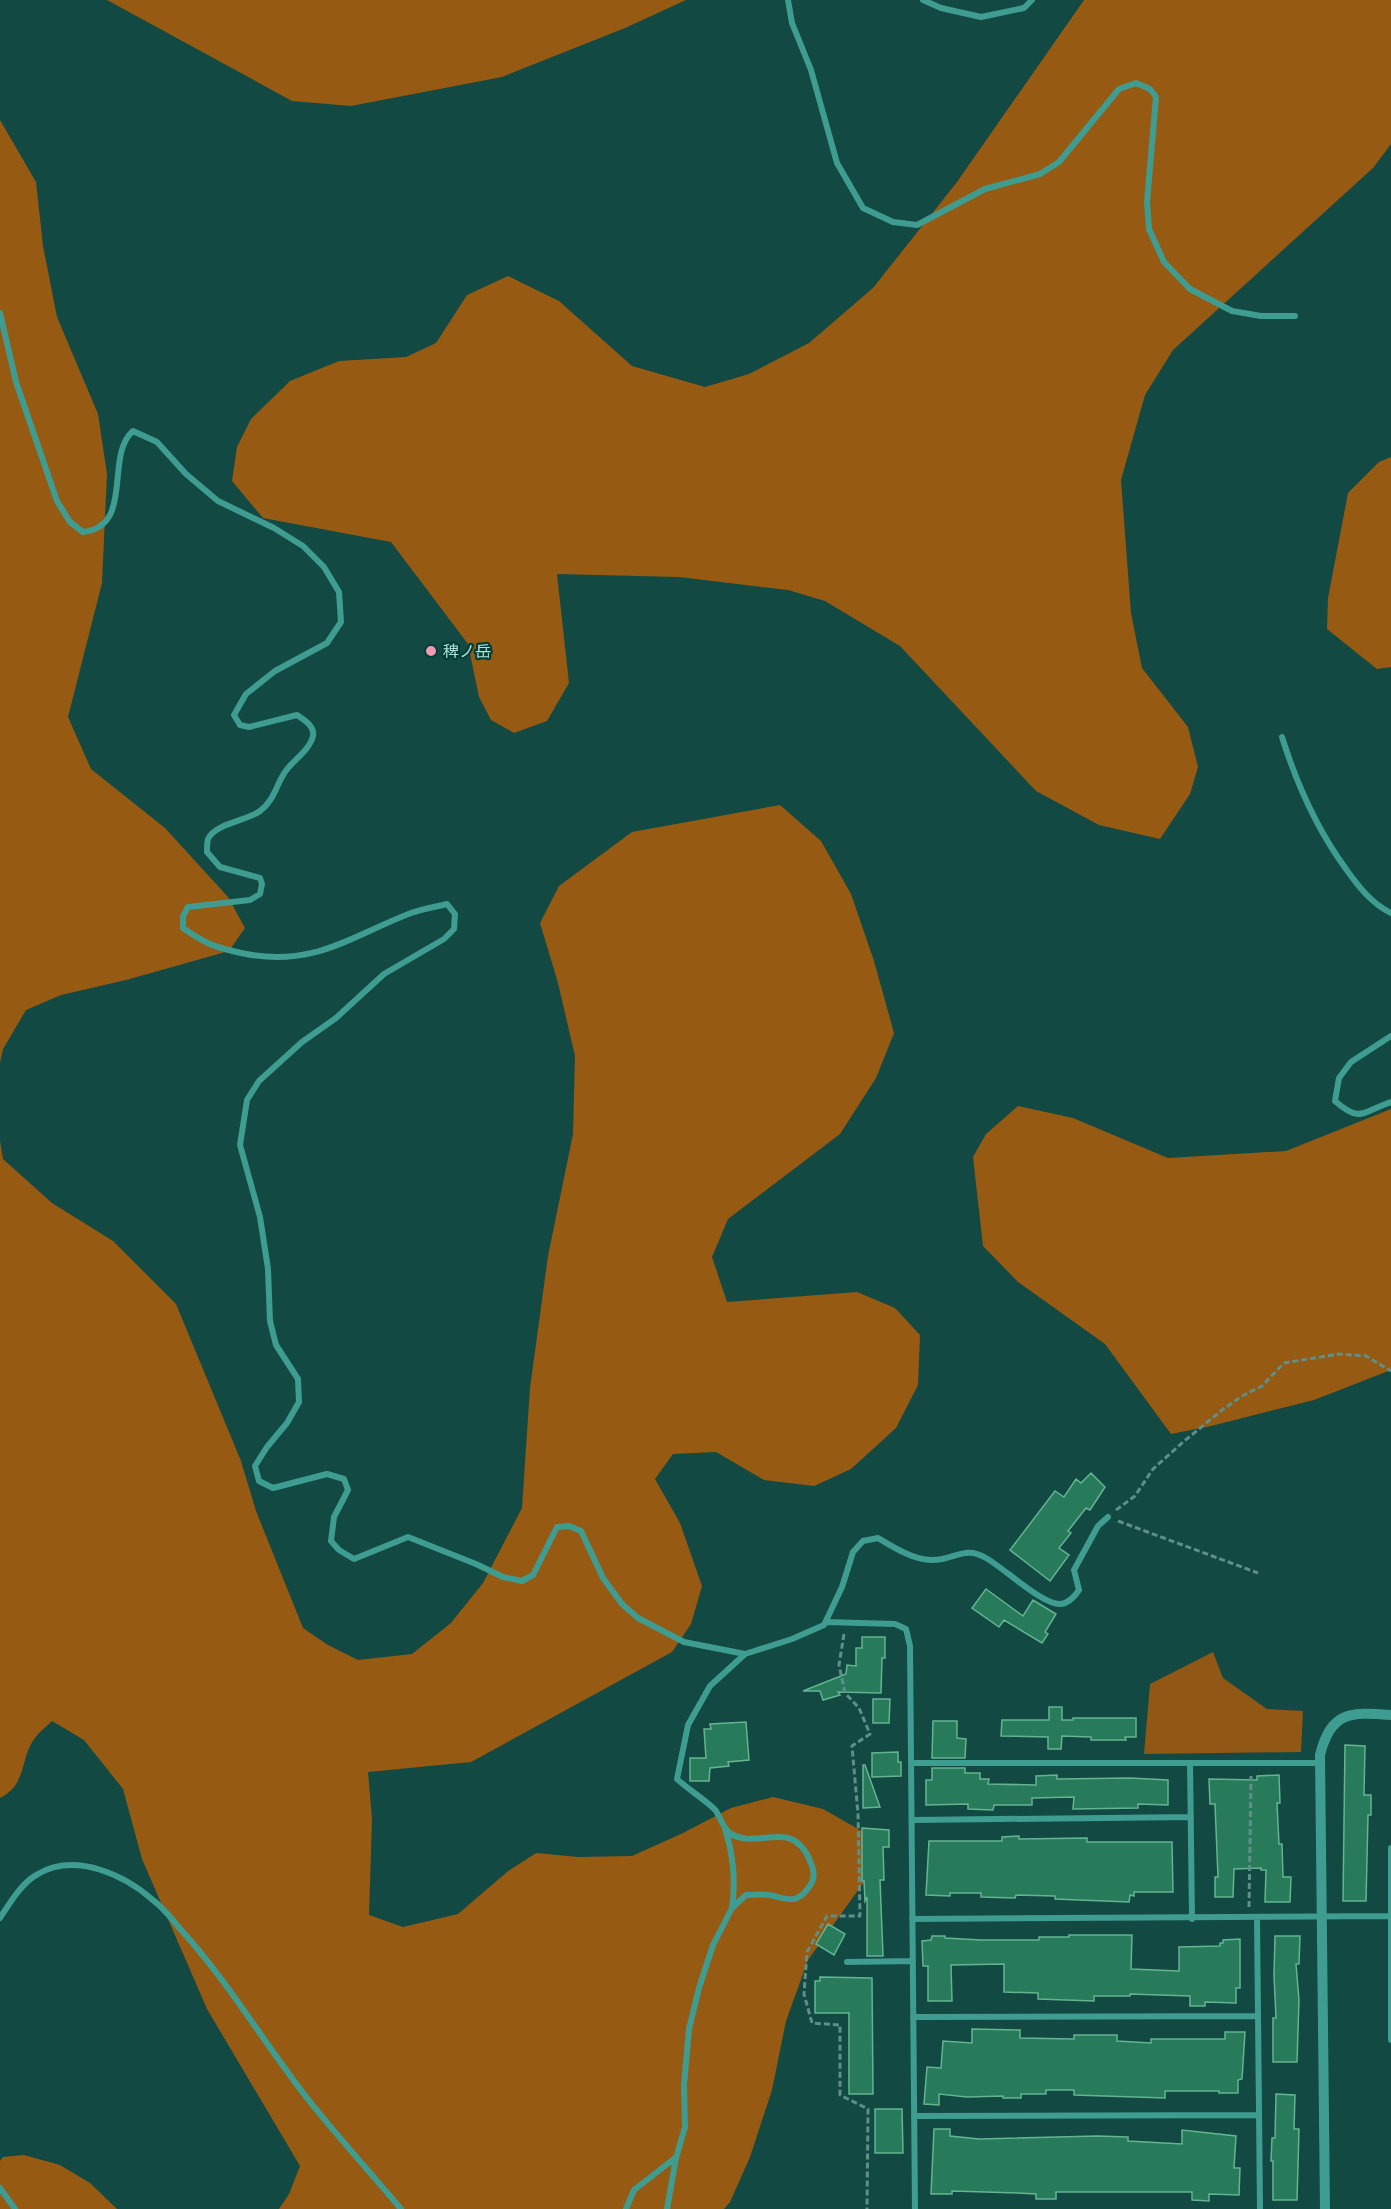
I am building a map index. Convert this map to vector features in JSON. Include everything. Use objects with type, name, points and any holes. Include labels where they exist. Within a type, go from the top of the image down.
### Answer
[{"type":"street","points":[[788,0],[792,23],[811,70],[837,163],[863,208],[893,222],[917,225],[985,189],[1040,174],[1059,162],[1119,89],[1136,83],[1150,89],[1156,96],[1147,202],[1149,229],[1164,262],[1190,289],[1232,311],[1260,316],[1295,316]]},
{"type":"street","points":[[923,0],[941,8],[981,17],[1024,8],[1032,0]]},
{"type":"street","points":[[0,313],[16,382],[57,501],[70,522],[83,532],[93,531],[105,523],[116,496],[121,449],[125,437],[133,431],[157,442],[186,474],[218,501],[274,528],[303,546],[324,567],[339,592],[341,622],[327,644],[275,671],[246,694],[234,715],[240,725],[249,727],[297,716],[307,721],[313,730],[313,737],[300,757],[285,772],[272,798],[260,811],[215,831],[208,839],[207,852],[220,867],[260,878],[262,884],[260,894],[250,900],[188,907],[183,916],[183,928],[215,948],[256,956],[291,958],[319,953],[412,913],[447,904],[454,914],[454,929],[444,939],[384,974],[336,1018],[302,1042],[259,1081],[246,1100],[240,1145],[260,1217],[268,1269],[270,1322],[276,1345],[298,1379],[299,1402],[287,1423],[255,1466],[259,1480],[273,1488],[327,1474],[344,1479],[348,1490],[334,1517],[332,1542],[339,1550],[354,1559],[408,1537],[502,1577],[522,1581],[533,1575],[557,1527],[569,1526],[581,1531],[603,1578],[622,1604],[638,1618],[684,1642],[745,1654]]},
{"type":"street","points":[[1282,737],[1307,806],[1326,842],[1357,885],[1380,908],[1391,913]]},
{"type":"street","points":[[1391,1036],[1351,1062],[1339,1078],[1335,1101],[1348,1112],[1364,1115],[1391,1102]]},
{"type":"street","points":[[667,2209],[684,2127],[684,2085],[689,2029],[713,1945],[732,1908],[735,1892],[731,1847],[725,1829],[714,1809],[677,1779],[688,1725],[710,1686],[745,1654],[792,1639],[824,1625],[842,1587],[853,1552],[863,1541],[878,1538],[905,1553],[933,1561],[970,1551],[985,1557],[1030,1590],[1061,1604],[1073,1598],[1079,1590],[1074,1570],[1098,1526],[1108,1517]]},
{"type":"street","points":[[826,1622],[895,1624],[906,1629],[910,1646],[915,2209]]},
{"type":"street","points":[[1325,2209],[1320,1763],[1325,1735],[1334,1722],[1347,1716],[1391,1715]]},
{"type":"street","points":[[912,1763],[1320,1763]]},
{"type":"street","points":[[1190,1763],[1192,1919]]},
{"type":"street","points":[[913,1820],[1191,1817]]},
{"type":"street","points":[[725,1829],[733,1835],[757,1839],[790,1837],[807,1852],[814,1870],[813,1882],[802,1897],[790,1900],[767,1894],[747,1895],[732,1908]]},
{"type":"street","points":[[1391,1848],[1391,2040]]},
{"type":"street","points":[[0,1918],[13,1897],[36,1874],[54,1867],[74,1864],[101,1870],[135,1886],[156,1902],[211,1963],[307,2098],[401,2209]]},
{"type":"street","points":[[912,1919],[1390,1916]]},
{"type":"street","points":[[1257,1917],[1260,2209]]},
{"type":"street","points":[[847,1962],[913,1961]]},
{"type":"street","points":[[914,2017],[1257,2016]]},
{"type":"street","points":[[914,2116],[1258,2115]]},
{"type":"street","points":[[626,2209],[634,2190],[676,2158]]},
{"type":"street","points":[[0,2188],[15,2209]]},
{"type":"path","points":[[1108,1517],[1134,1496],[1153,1469],[1182,1443],[1222,1410],[1262,1386],[1284,1363],[1338,1354],[1357,1355],[1366,1356],[1391,1371]]},
{"type":"path","points":[[1108,1517],[1258,1573]]},
{"type":"path","points":[[845,1624],[839,1665],[845,1693],[859,1708],[870,1734],[852,1746],[858,1814],[860,1916],[827,1916],[807,1952],[804,1994],[812,2023],[840,2025],[840,2095],[868,2109],[867,2209]]},
{"type":"path","points":[[1249,1918],[1251,1763]]},
{"type":"shaded area","points":[[107,0],[686,0],[625,28],[502,77],[351,106],[292,101]]},
{"type":"shaded area","points":[[1084,0],[1391,0],[1391,144],[1373,168],[1173,350],[1145,395],[1121,480],[1131,613],[1142,668],[1188,727],[1198,767],[1190,794],[1160,839],[1099,825],[1036,791],[900,646],[825,601],[788,590],[679,577],[557,574],[569,683],[547,721],[514,733],[491,720],[479,697],[468,644],[391,542],[263,518],[232,481],[237,447],[251,419],[290,381],[339,361],[406,357],[436,343],[467,295],[508,276],[559,301],[632,366],[705,387],[749,374],[809,343],[873,288],[957,182]]},
{"type":"shaded area","points":[[0,120],[36,182],[43,246],[57,317],[98,414],[107,474],[102,583],[68,717],[91,769],[165,828],[228,897],[245,928],[229,951],[126,980],[61,995],[26,1010],[3,1049],[0,1063]]},
{"type":"shaded area","points":[[1391,457],[1391,667],[1377,669],[1327,629],[1328,598],[1348,493],[1379,462]]},
{"type":"shaded area","points":[[780,805],[821,841],[851,894],[874,961],[894,1033],[876,1078],[840,1134],[728,1219],[712,1257],[727,1302],[857,1292],[895,1308],[920,1335],[918,1385],[896,1428],[851,1469],[814,1486],[764,1480],[716,1452],[673,1454],[655,1479],[680,1523],[702,1586],[691,1624],[672,1652],[471,1762],[368,1772],[372,1819],[369,1915],[403,1927],[458,1914],[507,1872],[536,1853],[578,1857],[632,1856],[731,1808],[773,1797],[823,1809],[867,1834],[869,1875],[808,1960],[786,2021],[772,2090],[750,2157],[730,2202],[724,2209],[279,2209],[289,2194],[300,2166],[207,2009],[142,1859],[123,1789],[84,1740],[52,1721],[30,1745],[15,1785],[0,1798],[0,1141],[3,1159],[52,1203],[113,1241],[176,1304],[241,1461],[256,1511],[303,1628],[328,1645],[358,1660],[412,1654],[451,1623],[483,1583],[522,1508],[530,1388],[548,1256],[573,1134],[575,1056],[558,983],[540,923],[559,886],[632,832]]},
{"type":"shaded area","points":[[1018,1106],[1073,1118],[1168,1158],[1286,1151],[1391,1109],[1391,1370],[1314,1400],[1171,1434],[1105,1344],[1018,1282],[983,1246],[973,1157],[986,1134]]},
{"type":"shaded area","points":[[1213,1652],[1223,1678],[1267,1709],[1303,1711],[1301,1752],[1144,1754],[1150,1684]]},
{"type":"shaded area","points":[[24,2155],[60,2165],[90,2183],[117,2209],[0,2209],[0,2161],[3,2157]]},
{"type":"building","points":[[1091,1473],[1105,1487],[1090,1510],[1086,1508],[1068,1531],[1071,1533],[1059,1548],[1069,1555],[1050,1581],[1010,1550],[1055,1491],[1064,1497],[1076,1479],[1081,1483]]},
{"type":"building","points":[[986,1589],[1023,1616],[1033,1600],[1056,1614],[1045,1632],[1048,1634],[1042,1643],[1004,1620],[999,1627],[972,1608]]},
{"type":"building","points":[[862,1637],[885,1637],[881,1693],[838,1692],[840,1695],[823,1700],[820,1691],[803,1691],[846,1674],[847,1665],[856,1666],[856,1648],[862,1648]]},
{"type":"building","points":[[873,1699],[890,1699],[889,1723],[873,1723]]},
{"type":"building","points":[[1049,1707],[1062,1707],[1062,1720],[1136,1718],[1136,1737],[1125,1737],[1126,1740],[1091,1740],[1091,1737],[1062,1736],[1061,1749],[1048,1749],[1048,1737],[1001,1736],[1002,1720],[1049,1720]]},
{"type":"building","points":[[933,1721],[957,1721],[957,1738],[966,1739],[965,1758],[932,1758]]},
{"type":"building","points":[[746,1722],[749,1760],[728,1762],[729,1766],[710,1768],[709,1781],[690,1781],[690,1758],[706,1758],[704,1729],[711,1729],[710,1724]]},
{"type":"building","points":[[1345,1745],[1365,1746],[1364,1795],[1371,1795],[1371,1815],[1368,1815],[1366,1901],[1343,1901]]},
{"type":"building","points":[[898,1752],[901,1776],[872,1777],[872,1753]]},
{"type":"building","points":[[863,1765],[865,1765],[880,1807],[863,1808]]},
{"type":"building","points":[[932,1768],[965,1768],[965,1773],[980,1773],[980,1779],[989,1779],[988,1784],[1036,1785],[1036,1776],[1057,1775],[1057,1779],[1168,1780],[1168,1805],[1138,1804],[1138,1808],[1073,1809],[1074,1797],[1032,1798],[1032,1805],[994,1805],[993,1810],[968,1809],[968,1804],[926,1805],[926,1780],[932,1780]]},
{"type":"building","points":[[1279,1775],[1280,1803],[1277,1803],[1279,1844],[1282,1844],[1283,1877],[1291,1877],[1290,1902],[1265,1902],[1266,1870],[1261,1870],[1261,1868],[1234,1869],[1233,1897],[1215,1897],[1215,1877],[1218,1877],[1215,1804],[1210,1804],[1209,1779],[1257,1780],[1257,1776]]},
{"type":"building","points":[[862,1828],[889,1830],[889,1847],[883,1847],[884,1880],[880,1880],[883,1956],[867,1956],[867,1897],[865,1901],[864,1881],[862,1881]]},
{"type":"building","points":[[1019,1836],[1019,1839],[1087,1838],[1087,1842],[1172,1842],[1173,1892],[1134,1892],[1134,1896],[1130,1895],[1129,1902],[1055,1899],[1055,1896],[981,1897],[981,1893],[950,1893],[950,1896],[926,1895],[929,1841],[1002,1841],[1002,1837]]},
{"type":"building","points":[[828,1924],[845,1934],[834,1955],[816,1944]]},
{"type":"building","points":[[1069,1935],[1132,1935],[1131,1969],[1179,1971],[1179,1947],[1220,1946],[1223,1940],[1240,1939],[1240,1988],[1236,1988],[1236,2003],[1205,2002],[1205,2006],[1190,2006],[1190,1996],[1130,1994],[1130,1996],[1094,1996],[1094,2001],[1038,1999],[1038,1993],[1004,1992],[1004,1964],[951,1965],[952,2001],[928,2001],[928,1966],[923,1966],[922,1941],[931,1940],[932,1936],[981,1940],[1039,1940],[1039,1937],[1069,1937]]},
{"type":"building","points":[[1275,1936],[1300,1936],[1299,1964],[1296,1964],[1299,2000],[1297,2062],[1273,2062],[1273,2018],[1276,2018]]},
{"type":"building","points":[[820,1977],[872,1978],[873,2094],[849,2094],[849,2013],[815,2013],[815,1981],[820,1981]]},
{"type":"building","points":[[972,2029],[1020,2030],[1020,2038],[1074,2039],[1074,2035],[1117,2035],[1117,2041],[1151,2043],[1151,2039],[1225,2039],[1225,2032],[1245,2032],[1242,2079],[1238,2080],[1238,2093],[1165,2091],[1165,2098],[1074,2095],[1074,2090],[1046,2090],[1046,2094],[1021,2094],[1021,2098],[939,2094],[939,2105],[924,2104],[927,2067],[941,2068],[943,2041],[972,2043]]},
{"type":"building","points":[[1276,2094],[1295,2095],[1294,2129],[1299,2129],[1297,2200],[1273,2200],[1273,2161],[1271,2161],[1272,2138],[1275,2138]]},
{"type":"building","points":[[875,2109],[902,2109],[903,2153],[875,2153]]},
{"type":"building","points":[[934,2129],[950,2129],[950,2136],[979,2139],[1098,2136],[1128,2137],[1128,2141],[1182,2144],[1182,2130],[1236,2136],[1234,2168],[1240,2168],[1239,2195],[1209,2194],[1209,2201],[1192,2200],[1192,2192],[1056,2192],[1056,2199],[1036,2199],[1036,2194],[1018,2193],[952,2191],[952,2194],[931,2194]]},
{"type":"place","name":"稗ノ岳","points":[[431,651]]}]
